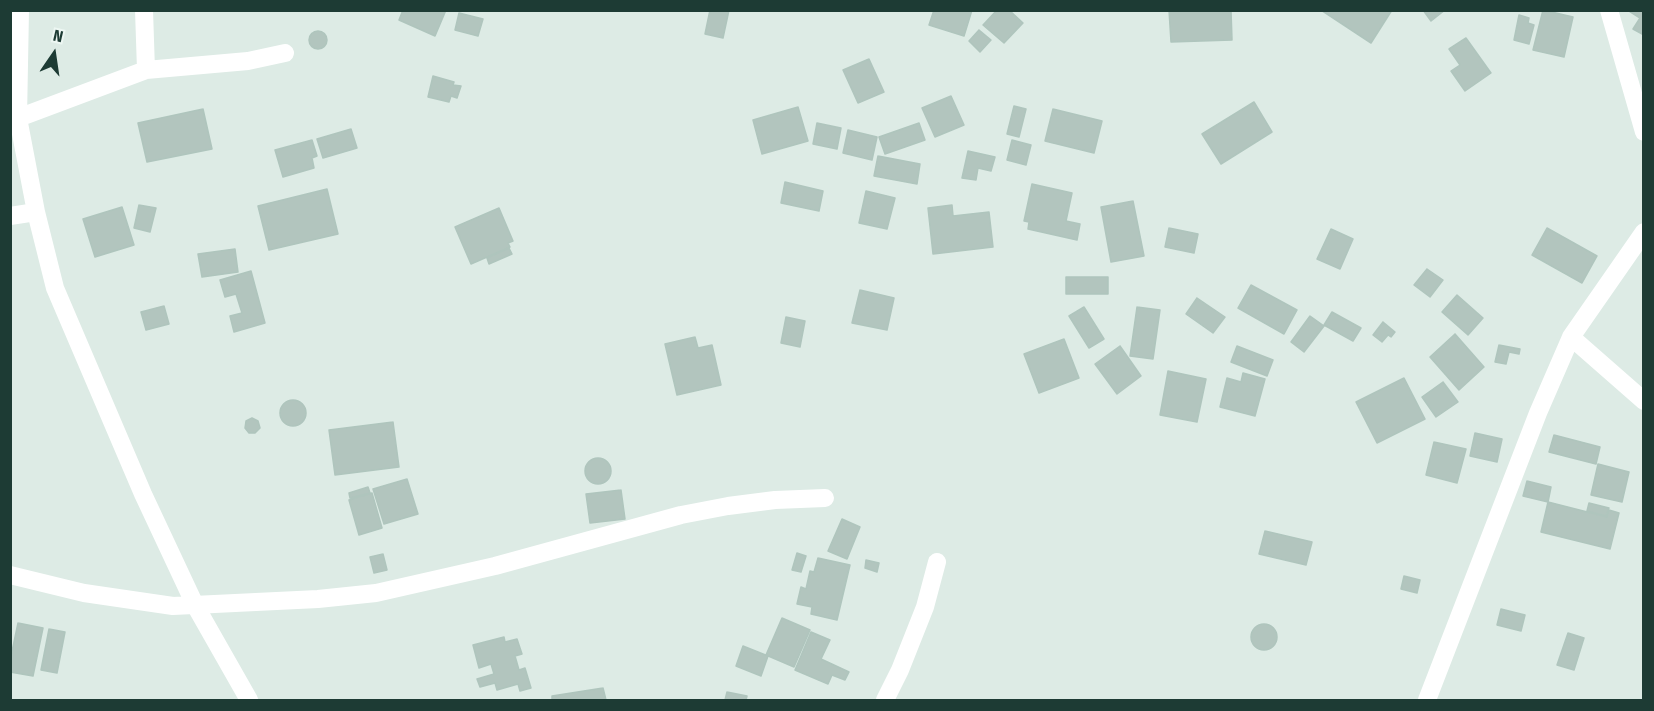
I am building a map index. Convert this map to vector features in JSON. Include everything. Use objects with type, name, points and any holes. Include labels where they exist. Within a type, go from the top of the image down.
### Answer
[{"type":"street","points":[[20,10],[18,118],[36,212],[56,288],[143,494],[195,605],[249,700]]},
{"type":"street","points":[[144,10],[146,70]]},
{"type":"street","points":[[1609,10],[1644,132]]},
{"type":"street","points":[[18,118],[146,70],[248,62],[285,53]]},
{"type":"street","points":[[10,216],[36,212]]},
{"type":"street","points":[[1427,698],[1538,413],[1571,337],[1644,232]]},
{"type":"street","points":[[1571,337],[1644,401]]},
{"type":"street","points":[[10,575],[84,593],[172,606],[318,599],[376,593],[495,566],[681,515],[775,500],[825,498]]},
{"type":"street","points":[[885,700],[900,670],[925,606],[937,562]]},
{"type":"building","points":[[403,10],[446,10],[435,36],[399,20]]},
{"type":"building","points":[[710,10],[729,10],[723,38],[705,34]]},
{"type":"building","points":[[934,10],[972,10],[964,36],[929,25]]},
{"type":"building","points":[[997,10],[1009,10],[1023,23],[1004,43],[983,25]]},
{"type":"building","points":[[1169,10],[1231,10],[1232,40],[1171,42]]},
{"type":"building","points":[[1321,10],[1392,10],[1371,43]]},
{"type":"building","points":[[1423,10],[1445,10],[1431,21]]},
{"type":"building","points":[[1543,10],[1573,17],[1564,57],[1533,50]]},
{"type":"building","points":[[1644,10],[1644,35],[1633,29],[1640,18],[1629,11]]},
{"type":"building","points":[[459,13],[483,19],[478,36],[455,30]]},
{"type":"building","points":[[1519,15],[1529,18],[1528,23],[1534,25],[1529,44],[1514,40]]},
{"type":"building","points":[[979,30],[991,40],[980,52],[969,41]]},
{"type":"building","points":[[314,31],[322,31],[327,36],[325,47],[314,49],[309,44],[309,36]]},
{"type":"building","points":[[1466,38],[1491,73],[1465,91],[1451,71],[1460,65],[1449,49]]},
{"type":"building","points":[[869,59],[884,92],[858,103],[843,70]]},
{"type":"building","points":[[433,76],[461,86],[457,98],[451,96],[449,102],[428,97]]},
{"type":"building","points":[[951,96],[964,125],[935,137],[922,108]]},
{"type":"building","points":[[1254,102],[1272,132],[1221,164],[1202,134]]},
{"type":"building","points":[[1014,106],[1026,109],[1019,137],[1007,134]]},
{"type":"building","points":[[798,107],[808,141],[762,154],[753,120]]},
{"type":"building","points":[[203,109],[212,149],[147,162],[138,123]]},
{"type":"building","points":[[1053,109],[1102,121],[1094,153],[1045,141]]},
{"type":"building","points":[[817,123],[841,128],[837,149],[813,144]]},
{"type":"building","points":[[919,123],[925,140],[885,154],[879,137]]},
{"type":"building","points":[[351,129],[357,148],[323,158],[317,139]]},
{"type":"building","points":[[848,130],[877,137],[872,160],[843,153]]},
{"type":"building","points":[[312,140],[317,156],[312,158],[314,168],[283,177],[275,150]]},
{"type":"building","points":[[1012,140],[1031,145],[1026,165],[1007,160]]},
{"type":"building","points":[[968,151],[995,157],[991,171],[978,168],[976,180],[962,178]]},
{"type":"building","points":[[878,156],[920,164],[917,184],[874,176]]},
{"type":"building","points":[[785,182],[823,191],[819,211],[781,203]]},
{"type":"building","points":[[1032,184],[1072,193],[1066,221],[1080,224],[1077,240],[1028,229],[1029,222],[1024,221]]},
{"type":"building","points":[[327,189],[338,234],[269,250],[258,206]]},
{"type":"building","points":[[866,191],[895,198],[887,229],[859,223]]},
{"type":"building","points":[[1133,201],[1144,256],[1111,262],[1101,207]]},
{"type":"building","points":[[139,205],[156,208],[150,232],[134,228]]},
{"type":"building","points":[[952,205],[953,216],[989,212],[993,247],[933,254],[928,208]]},
{"type":"building","points":[[122,207],[134,245],[95,257],[83,219]]},
{"type":"building","points":[[499,208],[513,241],[508,243],[510,247],[471,264],[455,227]]},
{"type":"building","points":[[1169,228],[1198,234],[1194,253],[1165,247]]},
{"type":"building","points":[[1547,228],[1597,256],[1582,283],[1532,255]]},
{"type":"building","points":[[1331,229],[1353,239],[1340,269],[1317,259]]},
{"type":"building","points":[[509,248],[512,254],[489,264],[487,258]]},
{"type":"building","points":[[235,249],[238,272],[202,277],[198,254]]},
{"type":"building","points":[[1427,269],[1443,280],[1430,297],[1414,285]]},
{"type":"building","points":[[251,271],[265,323],[234,332],[230,316],[242,313],[236,294],[225,297],[220,280]]},
{"type":"building","points":[[1066,277],[1108,277],[1108,294],[1066,294]]},
{"type":"building","points":[[1251,285],[1297,310],[1284,334],[1238,308]]},
{"type":"building","points":[[860,290],[894,298],[887,330],[852,323]]},
{"type":"building","points":[[1457,295],[1483,318],[1468,335],[1442,312]]},
{"type":"building","points":[[1197,298],[1225,317],[1213,333],[1186,314]]},
{"type":"building","points":[[164,306],[169,324],[146,330],[141,312]]},
{"type":"building","points":[[1084,307],[1104,339],[1089,348],[1069,316]]},
{"type":"building","points":[[1137,307],[1160,310],[1153,359],[1130,356]]},
{"type":"building","points":[[1332,312],[1361,328],[1353,341],[1324,325]]},
{"type":"building","points":[[1310,316],[1324,326],[1304,352],[1291,342]]},
{"type":"building","points":[[786,317],[805,321],[800,347],[781,343]]},
{"type":"building","points":[[1383,322],[1395,332],[1391,337],[1388,335],[1382,342],[1373,335]]},
{"type":"building","points":[[1455,334],[1484,367],[1459,390],[1430,357]]},
{"type":"building","points":[[695,337],[698,348],[712,345],[721,385],[677,395],[665,344]]},
{"type":"building","points":[[1064,339],[1079,378],[1039,393],[1024,354]]},
{"type":"building","points":[[1499,345],[1520,349],[1519,354],[1509,352],[1506,364],[1495,362]]},
{"type":"building","points":[[1120,346],[1141,376],[1117,394],[1095,364]]},
{"type":"building","points":[[1237,346],[1273,360],[1267,376],[1231,362]]},
{"type":"building","points":[[1168,371],[1206,379],[1197,422],[1160,415]]},
{"type":"building","points":[[1243,373],[1265,379],[1255,416],[1220,407],[1227,378],[1241,382]]},
{"type":"building","points":[[1404,378],[1425,419],[1377,443],[1356,402]]},
{"type":"building","points":[[1443,382],[1458,402],[1436,417],[1422,397]]},
{"type":"building","points":[[293,400],[302,404],[306,413],[302,422],[293,426],[284,422],[280,413],[284,404]]},
{"type":"building","points":[[252,418],[258,421],[260,428],[255,433],[249,433],[245,428],[246,421]]},
{"type":"building","points":[[393,422],[399,467],[335,475],[329,430]]},
{"type":"building","points":[[1475,433],[1502,439],[1497,462],[1470,456]]},
{"type":"building","points":[[1554,435],[1600,447],[1596,464],[1549,452]]},
{"type":"building","points":[[1434,442],[1466,449],[1457,483],[1426,475]]},
{"type":"building","points":[[598,458],[607,462],[611,471],[607,480],[598,484],[589,480],[585,471],[589,462]]},
{"type":"building","points":[[1598,464],[1629,472],[1622,502],[1591,495]]},
{"type":"building","points":[[407,479],[418,514],[384,524],[373,489]]},
{"type":"building","points":[[1527,481],[1551,487],[1548,502],[1523,496]]},
{"type":"building","points":[[368,487],[370,493],[350,498],[349,493]]},
{"type":"building","points":[[621,490],[625,519],[590,523],[586,494]]},
{"type":"building","points":[[372,493],[382,528],[359,535],[349,500]]},
{"type":"building","points":[[1548,502],[1607,517],[1609,510],[1619,513],[1610,549],[1541,532]]},
{"type":"building","points":[[1589,503],[1609,508],[1606,516],[1587,511]]},
{"type":"building","points":[[842,519],[860,527],[847,559],[828,551]]},
{"type":"building","points":[[1265,531],[1312,542],[1306,565],[1259,554]]},
{"type":"building","points":[[797,553],[806,556],[801,572],[792,570]]},
{"type":"building","points":[[383,554],[387,570],[374,573],[370,557]]},
{"type":"building","points":[[818,558],[850,565],[837,620],[811,614],[812,607],[797,604],[801,587],[806,589],[810,571],[814,572]]},
{"type":"building","points":[[866,560],[879,563],[877,572],[865,568]]},
{"type":"building","points":[[1404,576],[1420,580],[1417,593],[1401,589]]},
{"type":"building","points":[[1501,609],[1525,615],[1521,631],[1497,625]]},
{"type":"building","points":[[782,618],[810,630],[794,667],[766,655]]},
{"type":"building","points":[[18,623],[43,628],[33,676],[10,672]]},
{"type":"building","points":[[1264,624],[1273,628],[1277,637],[1273,646],[1264,650],[1255,646],[1251,637],[1255,628]]},
{"type":"building","points":[[49,629],[65,632],[57,673],[41,670]]},
{"type":"building","points":[[811,632],[830,640],[821,659],[849,672],[845,680],[832,675],[828,684],[795,670]]},
{"type":"building","points":[[1568,633],[1584,638],[1574,670],[1557,665]]},
{"type":"building","points":[[504,637],[505,642],[517,639],[522,654],[515,656],[519,670],[525,668],[531,688],[520,691],[518,684],[497,690],[495,683],[480,687],[477,679],[494,674],[491,664],[479,668],[473,645]]},
{"type":"building","points":[[743,646],[768,656],[761,676],[736,666]]},
{"type":"building","points":[[603,688],[606,700],[552,700],[552,696]]},
{"type":"building","points":[[727,692],[747,696],[746,700],[725,700]]}]
